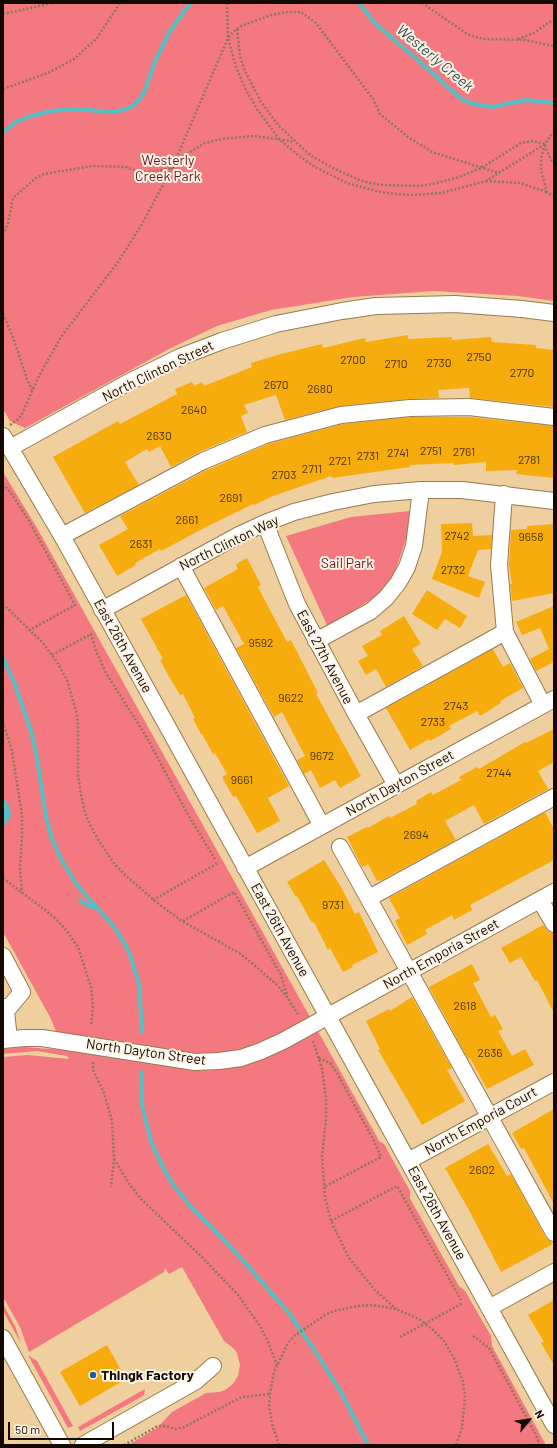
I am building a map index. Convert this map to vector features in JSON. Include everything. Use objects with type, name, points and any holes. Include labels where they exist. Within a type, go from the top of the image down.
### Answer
[{"type":"street","name":"North Clinton Street","points":[[7,442],[180,357],[222,341],[276,324],[376,306],[455,304],[554,313]]},
{"type":"street","points":[[62,536],[203,461],[265,435],[341,415],[410,408],[469,407],[554,417]]},
{"type":"street","name":"East 26th Avenue","points":[[7,442],[62,536],[554,1425]]},
{"type":"street","points":[[316,641],[371,611],[386,598],[398,583],[407,567],[414,546],[421,490]]},
{"type":"street","name":"North Clinton Way","points":[[102,610],[237,536],[294,512],[333,502],[374,494],[421,490],[462,490],[554,501]]},
{"type":"street","points":[[504,494],[499,565],[505,632],[548,702]]},
{"type":"street","name":"East 27th Avenue","points":[[265,523],[298,604],[316,641],[396,785]]},
{"type":"street","points":[[181,566],[322,826]]},
{"type":"street","points":[[356,714],[505,632]]},
{"type":"street","name":"North Dayton Street","points":[[245,868],[548,702]]},
{"type":"street","points":[[369,898],[554,796]]},
{"type":"street","points":[[340,847],[554,1233]]},
{"type":"street","points":[[547,896],[554,924]]},
{"type":"street","name":"North Emporia Street","points":[[328,1016],[547,896]]},
{"type":"street","points":[[3,956],[22,992],[4,1009],[6,1040]]},
{"type":"street","name":"North Dayton Street","points":[[6,1040],[30,1037],[46,1038],[195,1062],[219,1061],[241,1058],[261,1052],[328,1016]]},
{"type":"street","name":"North Emporia Court","points":[[408,1161],[554,1082]]},
{"type":"street","points":[[489,1308],[554,1272]]},
{"type":"street","points":[[3,1338],[8,1358],[62,1445]]},
{"type":"street","points":[[83,1445],[196,1380],[213,1366]]},
{"type":"path","points":[[3,14],[53,3]]},
{"type":"path","points":[[3,89],[48,73],[74,59],[97,38],[120,3]]},
{"type":"path","points":[[227,3],[228,38],[236,67],[257,110],[279,139],[299,156],[315,167],[347,183],[380,192],[414,195],[454,190],[486,181],[545,144],[554,131]]},
{"type":"path","points":[[422,3],[469,35],[484,39],[525,40],[554,46]]},
{"type":"path","points":[[16,421],[21,416],[53,350],[71,322],[118,262],[142,224],[172,168],[228,38],[238,29],[268,16],[285,12],[301,12],[316,23],[373,99],[380,114],[408,138],[432,152],[499,173]]},
{"type":"path","points":[[515,39],[534,33],[554,20]]},
{"type":"path","points":[[238,29],[240,56],[244,69],[251,85],[278,125],[310,156],[364,181],[382,185],[414,186],[433,184],[459,177],[481,168],[521,143],[533,142],[545,144]]},
{"type":"path","points":[[3,235],[8,223],[13,198],[36,178],[44,174],[92,166],[126,167],[140,172],[172,168],[188,154],[205,143],[222,139],[253,136],[279,139],[296,143]]},
{"type":"path","points":[[545,144],[551,160],[554,162]]},
{"type":"path","points":[[545,144],[541,158],[541,171],[547,192]]},
{"type":"path","points":[[486,181],[520,183],[547,192],[554,197]]},
{"type":"path","points":[[3,314],[14,340],[26,379],[32,391]]},
{"type":"path","points":[[3,484],[13,496],[29,521],[75,605],[30,630]]},
{"type":"path","points":[[3,604],[42,642],[67,680],[78,724],[78,775],[85,813],[99,841],[113,862],[129,879],[153,900],[182,921],[239,953],[264,973],[288,997],[299,1015]]},
{"type":"path","points":[[52,656],[91,634],[96,651],[106,673],[146,736],[196,828],[216,858]]},
{"type":"path","points":[[3,722],[13,758],[22,815],[20,868],[22,894]]},
{"type":"path","points":[[153,900],[218,863]]},
{"type":"path","points":[[3,878],[54,917],[66,930],[78,948],[84,962],[91,988],[93,1008],[91,1026]]},
{"type":"path","points":[[182,921],[234,892],[281,975],[288,997]]},
{"type":"path","points":[[311,1037],[319,1058],[326,1098],[326,1118],[322,1157],[325,1198],[331,1221],[348,1258],[375,1290],[396,1309]]},
{"type":"path","points":[[319,1058],[330,1063],[337,1073],[374,1141],[381,1157],[324,1187]]},
{"type":"path","points":[[93,1062],[93,1070],[101,1086],[110,1112],[113,1131],[114,1159],[111,1187]]},
{"type":"path","points":[[114,1159],[130,1185],[142,1200],[211,1266],[238,1295],[260,1326],[277,1365]]},
{"type":"path","points":[[331,1221],[397,1186],[462,1302],[400,1337]]},
{"type":"path","points":[[279,1445],[272,1424],[269,1405],[271,1383],[284,1350],[294,1336],[325,1315],[344,1308],[372,1305],[396,1309],[410,1314],[425,1324],[444,1341],[449,1349],[459,1369],[465,1396],[464,1419],[456,1445]]},
{"type":"path","points":[[473,1336],[489,1348],[540,1442],[539,1445]]},
{"type":"path","points":[[124,1445],[158,1426],[176,1429],[184,1427],[242,1397],[270,1394]]},
{"type":"green space","name":"Westerly Creek Park","points":[[3,3],[554,3],[554,301],[518,296],[434,291],[353,297],[271,310],[217,326],[169,349],[25,428],[10,421],[3,409]]},
{"type":"green space","points":[[3,472],[37,528],[379,1141],[384,1144],[410,1191],[410,1198],[412,1202],[459,1286],[465,1291],[491,1336],[492,1346],[546,1445],[128,1445],[157,1428],[172,1412],[206,1393],[225,1390],[233,1384],[238,1376],[240,1365],[237,1353],[224,1341],[182,1267],[169,1274],[165,1268],[164,1272],[29,1352],[20,1327],[3,1297],[3,1057],[28,1055],[69,1059],[67,1056],[37,1051],[3,1054],[3,1049],[24,1047],[64,1050],[50,1017],[3,932]]},
{"type":"green space","name":"Sail Park","points":[[410,511],[408,533],[394,575],[381,593],[345,616],[327,625],[286,536],[351,517]]},
{"type":"green space","points":[[3,1304],[15,1326],[21,1343],[3,1311]]},
{"type":"green space","points":[[28,1355],[37,1361],[73,1426],[68,1428]]},
{"type":"green space","points":[[145,1389],[144,1395],[141,1397],[80,1431],[78,1427]]},
{"type":"water","points":[[3,798],[8,804],[11,814],[9,820],[3,826]]},
{"type":"building","points":[[408,335],[408,339],[452,337],[452,340],[491,337],[492,342],[536,345],[536,348],[554,350],[554,407],[470,398],[469,388],[438,390],[439,398],[409,399],[340,406],[285,420],[276,395],[244,405],[248,413],[241,416],[247,432],[199,452],[171,467],[160,446],[149,452],[147,449],[125,462],[139,485],[85,513],[53,457],[118,421],[120,424],[177,394],[175,389],[192,382],[194,386],[202,382],[204,386],[252,367],[251,363],[322,344],[323,348],[365,338],[366,342]]},
{"type":"building","points":[[411,417],[469,417],[554,426],[554,478],[516,474],[517,470],[486,471],[486,462],[454,465],[453,463],[410,465],[410,467],[332,478],[331,476],[273,496],[254,505],[253,504],[161,551],[160,549],[135,563],[136,565],[117,576],[99,545],[128,529],[120,516],[207,470],[268,444],[343,424]]},
{"type":"building","points":[[472,523],[473,536],[492,535],[491,549],[478,550],[468,576],[485,582],[479,598],[432,579],[442,552],[441,524]]},
{"type":"building","points":[[554,524],[554,593],[512,601],[510,584],[512,584],[509,565],[511,530],[527,529],[527,526]]},
{"type":"building","points":[[247,558],[261,585],[258,587],[271,612],[287,642],[291,640],[318,693],[316,694],[361,776],[340,788],[335,780],[320,788],[311,770],[304,774],[297,760],[305,756],[282,712],[274,717],[236,648],[244,644],[223,606],[216,610],[204,588],[238,569],[236,564]]},
{"type":"building","points":[[427,590],[467,616],[460,628],[445,619],[437,630],[412,614]]},
{"type":"building","points":[[186,595],[289,786],[268,798],[280,821],[257,833],[236,796],[233,797],[222,777],[227,774],[215,753],[213,754],[201,734],[183,694],[180,695],[168,675],[160,660],[163,659],[141,619]]},
{"type":"building","points":[[554,606],[554,662],[536,671],[530,659],[549,649],[540,628],[522,635],[516,622]]},
{"type":"building","points":[[404,616],[421,644],[412,649],[423,666],[386,687],[376,669],[366,675],[358,661],[368,656],[362,646],[382,635],[380,631]]},
{"type":"building","points":[[493,649],[503,667],[510,663],[523,688],[500,701],[501,703],[480,716],[477,711],[449,726],[451,729],[410,750],[386,708]]},
{"type":"building","points":[[554,729],[554,762],[538,771],[548,789],[484,824],[474,805],[445,821],[456,840],[380,881],[377,881],[368,864],[362,867],[347,837],[417,804],[416,801],[431,792],[433,795],[461,780],[459,777],[477,767],[479,769],[525,742],[526,743]]},
{"type":"building","points":[[545,812],[554,829],[554,860],[470,905],[472,910],[454,920],[452,915],[425,930],[427,934],[407,945],[395,921],[400,918],[389,898]]},
{"type":"building","points":[[324,860],[341,887],[355,914],[359,912],[378,952],[352,965],[353,967],[343,972],[330,948],[328,950],[314,922],[312,923],[297,896],[296,897],[287,882]]},
{"type":"building","points":[[543,925],[549,932],[554,934],[554,1013],[537,980],[535,981],[521,957],[510,963],[501,948]]},
{"type":"building","points":[[472,964],[480,980],[473,983],[491,1017],[495,1015],[503,1029],[498,1031],[512,1056],[525,1049],[534,1065],[487,1089],[470,1058],[468,1059],[429,987]]},
{"type":"building","points":[[412,997],[452,1068],[447,1070],[465,1101],[422,1125],[378,1050],[380,1049],[366,1021],[389,1009],[390,1011]]},
{"type":"building","points":[[554,1109],[554,1204],[524,1148],[521,1149],[512,1133]]},
{"type":"building","points":[[488,1144],[507,1176],[511,1174],[546,1238],[553,1244],[501,1272],[445,1168]]},
{"type":"building","points":[[554,1300],[554,1365],[541,1343],[544,1342],[528,1315]]},
{"type":"building","name":"Thingk Factory","points":[[107,1345],[126,1379],[80,1406],[60,1372]]},
{"type":"waterway","name":"Westerly Creek","points":[[3,132],[16,122],[50,111],[76,109],[112,112],[133,106],[140,99],[145,90],[155,61],[170,31],[191,3]]},
{"type":"waterway","name":"Westerly Creek","points":[[359,3],[374,22],[460,98],[470,103],[491,107],[526,100],[554,103]]},
{"type":"waterway","points":[[3,658],[14,682],[31,731],[37,758],[46,817],[52,839],[62,861],[77,885],[115,928],[128,950],[139,985],[142,1032]]},
{"type":"waterway","points":[[80,900],[85,904],[96,908]]},
{"type":"waterway","points":[[141,1072],[142,1105],[147,1126],[153,1147],[166,1173],[174,1186],[191,1207],[240,1257],[288,1312],[341,1392],[368,1445]]},
{"type":"place","name":"Thingk Factory","points":[[93,1375]]}]
